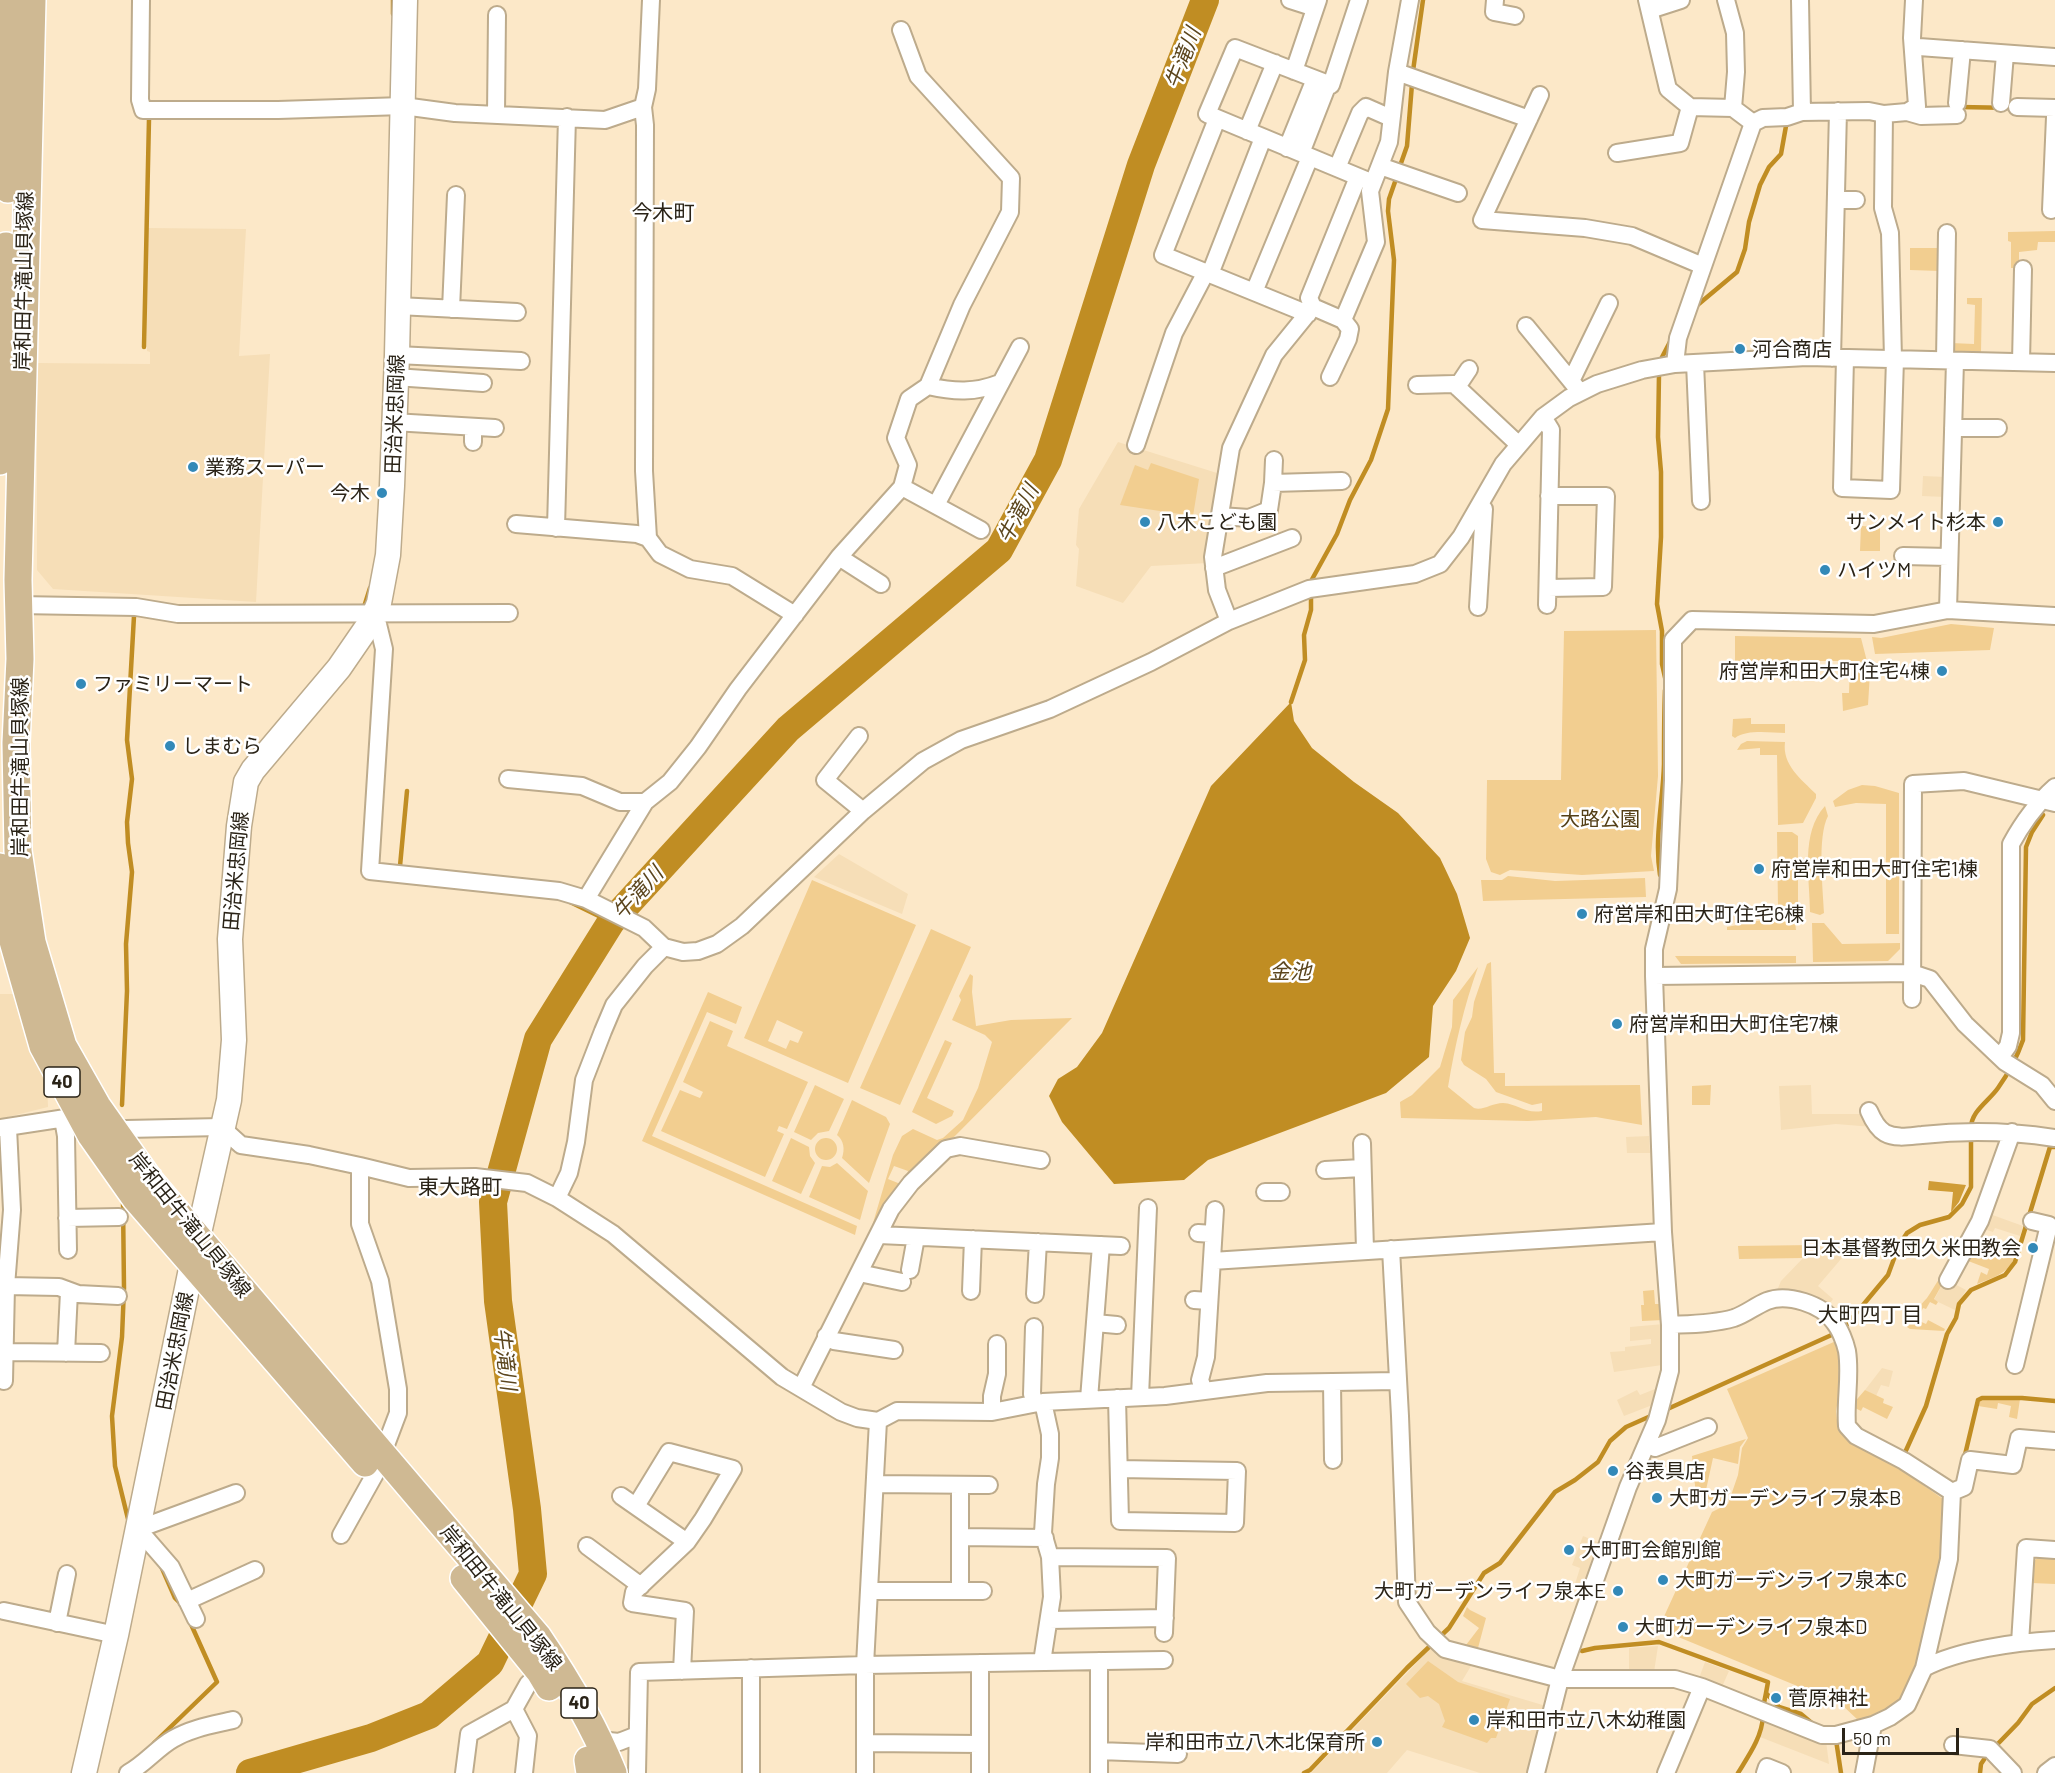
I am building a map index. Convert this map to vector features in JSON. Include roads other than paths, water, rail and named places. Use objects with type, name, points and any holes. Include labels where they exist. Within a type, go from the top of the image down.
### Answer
[{"type":"main road","name":"岸和田牛滝山貝塚線","points":[[0,460],[13,0]]},
{"type":"main road","name":"岸和田牛滝山貝塚線","points":[[32,0],[9,605],[20,659],[16,743],[19,863],[32,942],[63,1046],[80,1114]]},
{"type":"main road","name":"田治米忠岡線","points":[[84,1773],[116,1635],[221,1127],[229,1100],[234,1041],[230,939],[239,826],[246,782],[253,770],[339,668],[372,620],[379,603],[388,555],[398,306],[405,0]]},
{"type":"main road","points":[[0,626],[9,605]]},
{"type":"main road","name":"岸和田牛滝山貝塚線","points":[[0,867],[10,934],[43,1046],[80,1114],[150,1181],[195,1252],[478,1580],[535,1655],[601,1764]]},
{"type":"street","points":[[141,0],[140,100],[143,110],[278,110],[403,106],[454,113],[605,120],[643,106]]},
{"type":"street","points":[[648,538],[644,471],[645,125],[643,106],[647,89],[651,0]]},
{"type":"street","points":[[1290,0],[1316,4],[1294,71]]},
{"type":"street","points":[[1343,320],[1376,242],[1370,191],[1366,180],[1207,114],[1235,48],[1331,85],[1359,0]]},
{"type":"street","points":[[1229,621],[1216,590],[1213,557],[1231,448],[1274,355],[1310,311],[1309,298],[1366,180],[1380,166],[1389,142],[1397,72],[1410,0]]},
{"type":"street","points":[[1495,0],[1494,12],[1515,16]]},
{"type":"street","points":[[1681,0],[1648,5],[1668,89],[1690,107],[1733,108],[1753,123]]},
{"type":"street","points":[[1726,0],[1735,33],[1736,72],[1733,108]]},
{"type":"street","points":[[1800,0],[1803,112]]},
{"type":"street","points":[[1907,112],[1917,106],[1912,38],[1914,0]]},
{"type":"street","points":[[0,11],[12,42]]},
{"type":"street","points":[[496,114],[497,15]]},
{"type":"street","points":[[590,901],[645,802],[670,782],[698,747],[738,688],[839,557],[902,487],[908,465],[896,438],[909,399],[928,386],[962,305],[1010,212],[1011,178],[918,76],[901,30]]},
{"type":"street","points":[[1919,47],[2055,57]]},
{"type":"street","points":[[1675,364],[1678,338],[1753,123],[1763,118],[1787,117],[1803,112],[1869,111],[1884,114],[1907,112],[1921,116],[1957,109],[1962,50]]},
{"type":"street","points":[[2005,54],[2009,105],[2055,108]]},
{"type":"street","points":[[1246,131],[1275,63]]},
{"type":"street","points":[[1397,72],[1529,120]]},
{"type":"street","points":[[1254,292],[1322,81]]},
{"type":"street","points":[[1540,95],[1482,220],[1585,228],[1632,236],[1702,266]]},
{"type":"street","points":[[1337,168],[1360,113],[1366,107],[1391,118]]},
{"type":"street","points":[[1617,153],[1680,143],[1690,107]]},
{"type":"street","points":[[1838,111],[1836,200],[1827,275],[1839,358],[1842,488],[1891,490],[1894,359],[1890,233],[1883,208],[1884,114]]},
{"type":"street","points":[[556,528],[567,117]]},
{"type":"street","points":[[2051,210],[2055,117]]},
{"type":"street","points":[[1217,119],[1163,255],[1254,292],[1343,320],[1350,329],[1348,339],[1330,377]]},
{"type":"street","points":[[1136,445],[1174,333],[1208,273],[1263,138]]},
{"type":"street","points":[[1380,166],[1458,193]]},
{"type":"street","points":[[451,309],[456,195]]},
{"type":"street","points":[[1836,200],[1856,201]]},
{"type":"street","points":[[1947,233],[1953,428],[1948,610]]},
{"type":"street","points":[[2021,362],[2023,269]]},
{"type":"street","points":[[375,612],[384,649],[370,871],[559,891],[590,901],[644,928],[664,947],[683,952],[698,951],[717,944],[742,926],[863,811],[923,761],[961,740],[1050,709],[1151,662],[1229,621],[1309,589],[1415,574],[1440,564],[1461,537],[1503,464],[1544,417],[1576,387],[1609,303]]},
{"type":"street","points":[[398,306],[517,312]]},
{"type":"street","points":[[1526,326],[1576,387]]},
{"type":"street","points":[[936,505],[1020,348]]},
{"type":"street","points":[[1576,387],[1597,384],[1642,370],[1675,364],[1807,357],[2055,363]]},
{"type":"street","points":[[396,366],[521,361]]},
{"type":"street","points":[[1695,363],[1701,501]]},
{"type":"street","points":[[396,366],[483,383]]},
{"type":"street","points":[[1457,387],[1469,369]]},
{"type":"street","points":[[928,386],[948,391],[970,392],[1000,383]]},
{"type":"street","points":[[1417,385],[1454,384],[1520,445]]},
{"type":"street","points":[[1544,417],[1551,430],[1547,605]]},
{"type":"street","points":[[393,422],[473,435],[495,428]]},
{"type":"street","points":[[1953,428],[1998,428]]},
{"type":"street","points":[[1220,516],[1249,518],[1269,510],[1274,460]]},
{"type":"street","points":[[1273,483],[1342,481]]},
{"type":"street","points":[[902,487],[981,530]]},
{"type":"street","points":[[1548,588],[1603,587],[1606,496],[1549,496]]},
{"type":"street","points":[[1478,607],[1484,509],[1480,504]]},
{"type":"street","points":[[516,524],[638,534],[648,538],[660,554],[690,569],[732,576],[795,615]]},
{"type":"street","points":[[1214,568],[1292,538]]},
{"type":"street","points":[[1903,556],[1949,557]]},
{"type":"street","points":[[839,557],[880,584]]},
{"type":"street","points":[[9,605],[136,607],[178,614],[509,613]]},
{"type":"street","points":[[1536,1773],[1560,1679],[1628,1487],[1659,1413],[1670,1371],[1654,949],[1669,879],[1673,780],[1673,640],[1692,620],[1874,624],[1948,610],[2055,616]]},
{"type":"street","points":[[860,736],[825,780],[863,811]]},
{"type":"street","points":[[508,779],[582,786],[620,801],[645,802]]},
{"type":"street","points":[[1912,999],[1912,784],[1964,781],[2048,801]]},
{"type":"street","points":[[2007,1063],[2008,1046],[2012,1033],[2011,844],[2019,830],[2048,801],[2055,787]]},
{"type":"street","points":[[557,1198],[569,1173],[585,1080],[614,1005],[645,966],[664,947]]},
{"type":"street","points":[[1654,976],[1912,973],[1930,979],[1965,1024],[2007,1063],[2042,1085],[2055,1101]]},
{"type":"street","points":[[1869,1111],[1874,1121],[1885,1133],[1900,1137],[1971,1131],[2012,1132],[2055,1137]]},
{"type":"street","points":[[4,1381],[6,1286],[12,1210],[4,1128],[80,1114]]},
{"type":"street","points":[[68,1250],[66,1136],[80,1114]]},
{"type":"street","points":[[126,1129],[221,1127],[241,1145],[309,1155],[409,1178],[475,1177],[527,1183],[557,1198],[613,1234],[782,1377],[841,1412],[857,1418],[878,1421],[897,1411],[992,1412],[1039,1402],[1204,1391],[1229,1395],[1268,1383],[1398,1381]]},
{"type":"street","points":[[1948,1280],[1980,1221],[2012,1132]]},
{"type":"street","points":[[1362,1143],[1365,1250]]},
{"type":"street","points":[[801,1388],[891,1209],[911,1184],[946,1149],[960,1146],[1041,1160]]},
{"type":"street","points":[[341,1535],[378,1465],[398,1413],[398,1389],[380,1281],[360,1224],[360,1166]]},
{"type":"street","points":[[1325,1170],[1362,1168]]},
{"type":"street","points":[[1140,1397],[1148,1209]]},
{"type":"street","points":[[1204,1391],[1200,1380],[1206,1357],[1202,1301],[1212,1261],[1205,1233],[1215,1210]]},
{"type":"street","points":[[67,1218],[118,1217]]},
{"type":"street","points":[[2015,1365],[2049,1225],[2032,1221]]},
{"type":"street","points":[[1212,1261],[1663,1232]]},
{"type":"street","points":[[879,1235],[1121,1246]]},
{"type":"street","points":[[859,1272],[906,1276],[916,1237]]},
{"type":"street","points":[[971,1291],[974,1239]]},
{"type":"street","points":[[1035,1294],[1038,1242]]},
{"type":"street","points":[[1089,1399],[1101,1245]]},
{"type":"street","points":[[1391,1249],[1407,1602],[1434,1640],[1445,1649],[1560,1679],[1675,1679],[1702,1687],[1822,1735],[1836,1735],[1873,1725],[1907,1705],[1924,1668],[1949,1559],[1952,1492]]},
{"type":"street","points":[[6,1286],[59,1287],[78,1294],[118,1296]]},
{"type":"street","points":[[66,1353],[69,1292]]},
{"type":"street","points":[[1670,1325],[1711,1324],[1736,1317],[1777,1299],[1802,1302],[1817,1308],[1827,1314],[1839,1330],[1847,1351],[1847,1425],[1856,1436],[1904,1461],[1952,1492]]},
{"type":"street","points":[[1095,1323],[1117,1325]]},
{"type":"street","points":[[1034,1327],[1032,1394],[1039,1402],[1050,1434],[1050,1458],[1043,1513],[1045,1538],[1050,1557],[1052,1597],[1042,1662]]},
{"type":"street","points":[[826,1336],[834,1341],[894,1350]]},
{"type":"street","points":[[992,1412],[992,1396],[997,1374],[997,1344]]},
{"type":"street","points":[[5,1352],[102,1353]]},
{"type":"street","points":[[1332,1382],[1333,1460]]},
{"type":"street","points":[[1118,1398],[1119,1469],[1120,1521],[1235,1523],[1237,1471],[1119,1469]]},
{"type":"street","points":[[866,1773],[865,1665],[878,1421]]},
{"type":"street","points":[[1647,1443],[1655,1448],[1708,1427]]},
{"type":"street","points":[[1952,1492],[1964,1487],[1970,1460],[2013,1465],[2019,1438],[2055,1441]]},
{"type":"street","points":[[636,1506],[669,1452],[733,1469],[703,1520],[687,1542],[634,1592],[632,1603],[685,1611],[682,1671]]},
{"type":"street","points":[[874,1484],[989,1485]]},
{"type":"street","points":[[960,1485],[960,1591]]},
{"type":"street","points":[[196,1619],[171,1567],[138,1530],[236,1493]]},
{"type":"street","points":[[621,1496],[687,1542]]},
{"type":"street","points":[[960,1537],[1045,1538]]},
{"type":"street","points":[[587,1546],[640,1586]]},
{"type":"street","points":[[2020,1643],[2026,1548],[2055,1550]]},
{"type":"street","points":[[1049,1620],[1164,1626],[1167,1558],[1050,1557]]},
{"type":"street","points":[[187,1601],[255,1570]]},
{"type":"street","points":[[57,1623],[67,1574]]},
{"type":"street","points":[[869,1591],[982,1592]]},
{"type":"street","points":[[4,1611],[116,1635]]},
{"type":"street","points":[[1924,1668],[1938,1660],[1955,1656],[2020,1643],[2055,1640]]},
{"type":"street","points":[[464,1773],[469,1734],[514,1709],[528,1684],[535,1655]]},
{"type":"street","points":[[637,1773],[639,1672],[865,1665],[1164,1660]]},
{"type":"street","points":[[1099,1661],[1099,1773]]},
{"type":"street","points":[[980,1663],[980,1773]]},
{"type":"street","points":[[751,1668],[751,1773]]},
{"type":"street","points":[[1666,1773],[1702,1687]]},
{"type":"street","points":[[514,1709],[528,1736],[524,1773]]},
{"type":"street","points":[[128,1773],[141,1766],[172,1740],[198,1728],[232,1720]]},
{"type":"street","points":[[1864,1773],[1873,1725]]},
{"type":"street","points":[[601,1764],[619,1742],[637,1735]]},
{"type":"street","points":[[866,1743],[980,1744]]},
{"type":"street","points":[[1953,1745],[1990,1749],[2013,1773]]},
{"type":"street","points":[[1099,1751],[1178,1754]]},
{"type":"street","points":[[2046,1773],[2055,1766]]},
{"type":"street","points":[[1765,1773],[1767,1767],[1782,1773]]},
{"type":"water","name":"金池","points":[[1291,702],[1294,721],[1312,748],[1398,813],[1440,858],[1457,894],[1470,938],[1456,971],[1433,1006],[1429,1057],[1386,1093],[1208,1160],[1184,1180],[1114,1184],[1062,1122],[1049,1096],[1058,1079],[1077,1067],[1102,1033],[1211,786]]},
{"type":"waterway","points":[[393,0],[393,14]]},
{"type":"waterway","name":"牛滝川","points":[[250,1773],[371,1738],[429,1715],[490,1663],[533,1574],[527,1509],[498,1301],[493,1202],[538,1039],[611,922],[788,729],[999,550],[1048,460],[1141,165],[1205,0]]},
{"type":"waterway","points":[[1413,71],[1423,0]]},
{"type":"waterway","points":[[1400,166],[1407,146],[1412,84]]},
{"type":"waterway","points":[[1960,107],[2014,108]]},
{"type":"waterway","points":[[144,347],[149,119]]},
{"type":"waterway","points":[[1694,308],[1737,272],[1745,249],[1749,222],[1760,185],[1769,167],[1781,154],[1786,126],[1790,121]]},
{"type":"waterway","points":[[1310,583],[1337,534],[1350,500],[1371,460],[1388,409],[1394,260],[1388,211],[1389,199],[1396,179]]},
{"type":"waterway","points":[[1660,361],[1672,338]]},
{"type":"waterway","points":[[1659,374],[1661,537],[1657,604],[1662,631],[1662,664],[1666,682]]},
{"type":"waterway","points":[[364,607],[370,588]]},
{"type":"waterway","points":[[1291,702],[1305,660],[1304,635],[1311,610],[1311,597]]},
{"type":"waterway","points":[[122,1105],[127,991],[126,944],[132,872],[127,822],[132,779],[127,740],[134,616]]},
{"type":"waterway","points":[[1660,875],[1658,834],[1664,764],[1665,690]]},
{"type":"waterway","points":[[400,866],[407,791]]},
{"type":"waterway","points":[[1971,1128],[1974,1116],[2005,1077],[2023,1040],[2026,847],[2043,815]]},
{"type":"waterway","points":[[570,902],[611,922]]},
{"type":"waterway","points":[[1843,1329],[1888,1275],[1899,1245],[1907,1233],[1920,1225],[1949,1217],[1962,1204],[1971,1187],[1971,1136]]},
{"type":"waterway","points":[[1903,1457],[1926,1406],[1947,1334],[1956,1318],[1959,1304],[1971,1290],[2005,1275],[2015,1262],[2050,1147],[2055,1147]]},
{"type":"waterway","points":[[123,1202],[122,1337],[112,1416],[115,1466],[128,1519]]},
{"type":"waterway","points":[[1663,1411],[1836,1333]]},
{"type":"waterway","points":[[1964,1459],[1978,1400],[1982,1398],[2022,1398],[2055,1401]]},
{"type":"waterway","points":[[1304,1773],[1310,1770],[1407,1668],[1449,1628],[1484,1573],[1500,1563],[1555,1492],[1598,1462],[1610,1441],[1626,1427],[1653,1415]]},
{"type":"waterway","points":[[161,1566],[175,1598],[181,1604]]},
{"type":"waterway","points":[[154,1743],[217,1682],[190,1622]]},
{"type":"waterway","points":[[1582,1651],[1659,1642],[1768,1682],[1766,1693]]},
{"type":"waterway","points":[[1980,1773],[1981,1764],[1987,1755],[2018,1723],[2032,1704],[2055,1688]]},
{"type":"waterway","points":[[1763,1708],[1766,1693],[1779,1707],[1801,1714],[1813,1724]]},
{"type":"waterway","points":[[1738,1773],[1758,1739],[1763,1716]]},
{"type":"waterway","points":[[1836,1740],[1841,1773]]},
{"type":"place","name":"河合商店","points":[[1740,349]]},
{"type":"place","name":"業務スーパー","points":[[193,467]]},
{"type":"place","name":"今木","points":[[382,493]]},
{"type":"place","name":"八木こども園","points":[[1145,522]]},
{"type":"place","name":"サンメイト杉本","points":[[1998,522]]},
{"type":"place","name":"ハイツM","points":[[1825,570]]},
{"type":"place","name":"府営岸和田大町住宅4棟","points":[[1942,671]]},
{"type":"place","name":"ファミリーマート","points":[[81,684]]},
{"type":"place","name":"しまむら","points":[[170,746]]},
{"type":"place","name":"府営岸和田大町住宅1棟","points":[[1759,869]]},
{"type":"place","name":"府営岸和田大町住宅6棟","points":[[1582,914]]},
{"type":"place","name":"府営岸和田大町住宅7棟","points":[[1617,1024]]},
{"type":"place","name":"日本基督教団久米田教会","points":[[2033,1248]]},
{"type":"place","name":"谷表具店","points":[[1613,1471]]},
{"type":"place","name":"大町ガーデンライフ泉本B","points":[[1657,1498]]},
{"type":"place","name":"大町町会館別館","points":[[1569,1550]]},
{"type":"place","name":"大町ガーデンライフ泉本C","points":[[1663,1580]]},
{"type":"place","name":"大町ガーデンライフ泉本E","points":[[1618,1591]]},
{"type":"place","name":"大町ガーデンライフ泉本D","points":[[1623,1627]]},
{"type":"place","name":"菅原神社","points":[[1776,1698]]},
{"type":"place","name":"岸和田市立八木幼稚園","points":[[1474,1720]]},
{"type":"place","name":"岸和田市立八木北保育所","points":[[1377,1742]]},
{"type":"district","name":"今木町","points":[[663,213]]},
{"type":"district","name":"東大路町","points":[[460,1187]]},
{"type":"district","name":"大町四丁目","points":[[1870,1315]]},
{"type":"park label","name":"大路公園","points":[[1600,819]]}]
